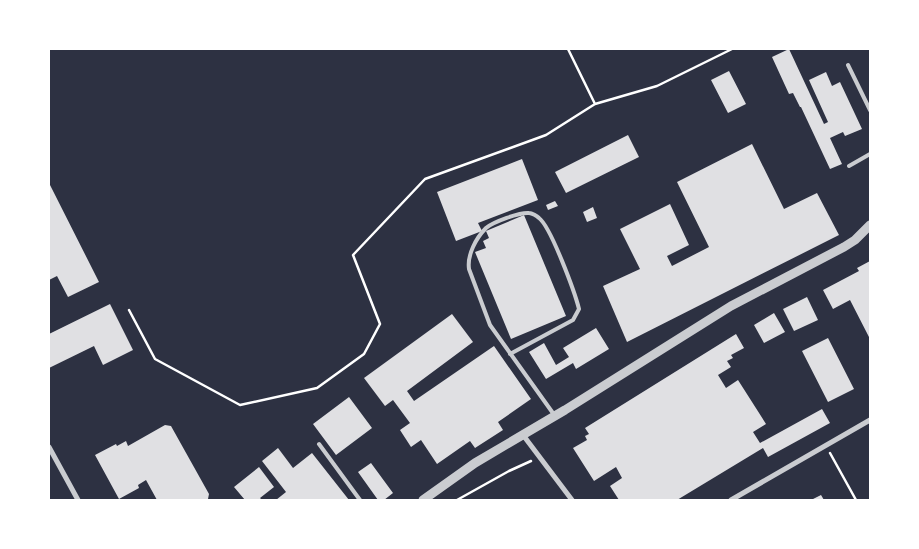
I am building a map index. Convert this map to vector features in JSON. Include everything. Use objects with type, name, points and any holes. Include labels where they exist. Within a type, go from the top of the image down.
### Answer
[{"type":"street","points":[[423,500],[475,463],[556,416],[731,306],[844,247],[855,240],[870,225]]},
{"type":"street","points":[[731,500],[870,420]]},
{"type":"street","points":[[523,435],[572,500]]},
{"type":"street","points":[[49,447],[78,500]]},
{"type":"lane","points":[[848,65],[870,110]]},
{"type":"lane","points":[[848,166],[870,154]]},
{"type":"lane","points":[[510,354],[573,320],[579,309],[551,237],[541,219],[530,213],[518,214],[485,229],[471,252],[468,261],[469,269],[490,325],[510,354],[556,416]]},
{"type":"lane","points":[[319,444],[360,500]]},
{"type":"path","points":[[568,49],[595,104]]},
{"type":"path","points":[[130,310],[155,359],[240,405],[317,388],[364,354],[380,324],[353,255],[425,179],[546,135],[595,104],[657,86],[732,49]]},
{"type":"path","points":[[825,446],[856,500]]},
{"type":"path","points":[[457,500],[509,471],[540,457]]},
{"type":"building","points":[[789,49],[824,124],[828,122],[809,80],[826,72],[832,86],[840,82],[862,129],[845,136],[843,132],[830,138],[842,164],[830,169],[801,107],[793,93],[789,94],[772,57]]},
{"type":"building","points":[[729,71],[746,104],[728,113],[711,80]]},
{"type":"building","points":[[628,135],[639,157],[566,193],[555,172]]},
{"type":"building","points":[[752,144],[784,209],[817,193],[839,235],[627,342],[603,286],[640,269],[620,229],[670,204],[689,245],[667,256],[672,266],[709,247],[677,182]]},
{"type":"building","points":[[522,159],[538,200],[478,223],[482,231],[456,241],[437,192]]},
{"type":"building","points":[[49,183],[99,282],[68,297],[57,276],[49,280]]},
{"type":"building","points":[[555,201],[558,206],[548,210],[546,205]]},
{"type":"building","points":[[593,207],[597,218],[587,222],[583,212]]},
{"type":"building","points":[[524,215],[566,316],[511,339],[475,252],[486,248],[483,241],[489,238],[486,231]]},
{"type":"building","points":[[870,261],[870,339],[850,300],[833,309],[823,290],[859,271],[857,268]]},
{"type":"building","points":[[807,297],[818,320],[794,331],[783,309]]},
{"type":"building","points":[[110,304],[133,350],[103,365],[94,346],[49,368],[49,334]]},
{"type":"building","points":[[774,313],[785,332],[764,343],[754,325]]},
{"type":"building","points":[[452,314],[473,342],[407,391],[414,401],[494,346],[531,399],[498,422],[503,430],[475,448],[470,441],[437,464],[421,440],[411,447],[400,430],[410,423],[393,400],[385,406],[364,378]]},
{"type":"building","points":[[596,328],[609,349],[576,369],[573,363],[546,379],[529,352],[544,343],[556,365],[569,357],[563,348]]},
{"type":"building","points":[[736,334],[744,348],[731,355],[733,358],[727,361],[731,367],[718,375],[726,388],[738,380],[766,424],[753,432],[760,443],[822,409],[830,423],[768,457],[763,448],[677,500],[619,500],[610,486],[622,478],[616,467],[594,481],[573,448],[587,440],[585,436],[589,434],[585,428]]},
{"type":"building","points":[[828,338],[854,389],[828,402],[802,351]]},
{"type":"building","points":[[349,397],[372,428],[336,455],[313,424]]},
{"type":"building","points":[[165,425],[171,426],[209,494],[208,499],[157,500],[146,480],[138,485],[139,488],[119,499],[95,455],[126,441],[128,446]]},
{"type":"building","points":[[278,448],[293,468],[312,453],[349,500],[276,500],[286,492],[262,461]]},
{"type":"building","points":[[371,463],[393,493],[384,500],[378,500],[358,472]]},
{"type":"building","points":[[259,467],[274,487],[260,498],[262,500],[245,500],[234,487]]},
{"type":"building","points":[[821,495],[824,500],[811,500]]}]
